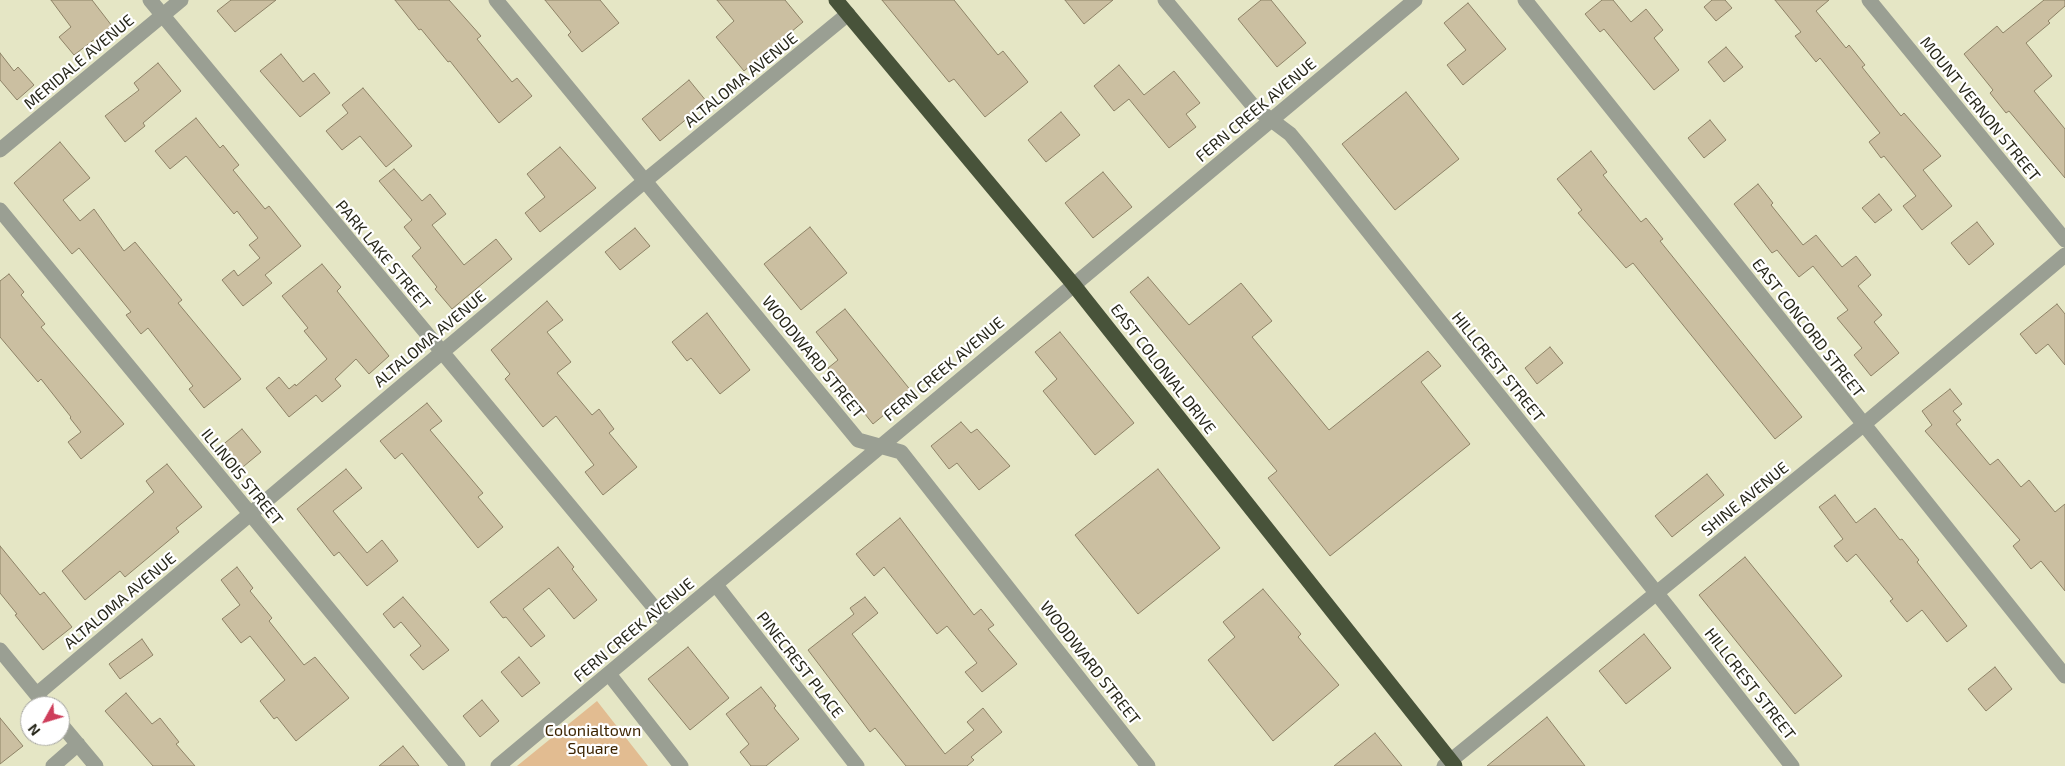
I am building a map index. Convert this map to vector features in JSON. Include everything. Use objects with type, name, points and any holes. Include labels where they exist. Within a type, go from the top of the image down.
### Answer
[{"type":"highway","name":"EAST COLONIAL DRIVE","points":[[836,0],[1073,284],[1450,764]]},
{"type":"street","name":"PARK LAKE STREET","points":[[150,0],[667,623]]},
{"type":"street","name":"MERIDALE AVENUE","points":[[0,150],[181,0]]},
{"type":"street","name":"WOODWARD STREET","points":[[496,0],[858,440],[901,452],[1148,766]]},
{"type":"street","name":"HILLCREST STREET","points":[[1165,0],[1254,107],[1290,134],[1305,152],[1792,766]]},
{"type":"street","name":"FERN CREEK AVENUE","points":[[498,766],[1415,0]]},
{"type":"street","name":"EAST CONCORD STREET","points":[[1525,0],[2065,676]]},
{"type":"street","name":"MOUNT VERNON STREET","points":[[1869,0],[2065,240]]},
{"type":"street","name":"ALTALOMA AVENUE","points":[[36,694],[646,180],[848,14]]},
{"type":"street","name":"ILLINOIS STREET","points":[[0,210],[458,766]]},
{"type":"street","name":"SHINE AVENUE","points":[[1450,764],[1863,425],[2065,255]]},
{"type":"street","name":"PINECREST PLACE","points":[[716,585],[857,766]]},
{"type":"street","points":[[0,650],[36,694]]},
{"type":"street","points":[[609,674],[681,766]]},
{"type":"street","points":[[70,735],[96,766]]},
{"type":"street","points":[[53,766],[78,744]]},
{"type":"green space","name":"Colonialtown Square","points":[[597,701],[648,766],[517,766]]},
{"type":"building","points":[[51,0],[92,0],[112,26],[74,55],[59,37],[71,27]]},
{"type":"building","points":[[231,0],[276,0],[235,32],[217,11]]},
{"type":"building","points":[[395,0],[449,0],[481,36],[477,39],[512,82],[517,78],[532,96],[499,123],[450,61],[448,62],[421,29],[419,30]]},
{"type":"building","points":[[545,0],[600,0],[619,23],[582,52],[568,35],[571,32]]},
{"type":"building","points":[[717,0],[785,0],[803,22],[744,71],[716,37],[734,21]]},
{"type":"building","points":[[882,0],[954,0],[998,55],[1003,51],[1028,82],[985,117],[954,79],[949,82]]},
{"type":"building","points":[[1065,0],[1113,0],[1084,24]]},
{"type":"building","points":[[1261,0],[1271,0],[1306,43],[1277,67],[1238,19]]},
{"type":"building","points":[[1602,0],[1613,0],[1631,22],[1646,9],[1663,30],[1654,38],[1679,70],[1654,90],[1604,29],[1600,32],[1585,14]]},
{"type":"building","points":[[1712,0],[1725,0],[1732,8],[1716,21],[1704,7]]},
{"type":"building","points":[[1775,0],[1829,0],[1816,11],[1846,48],[1849,45],[1865,65],[1862,67],[1901,116],[1904,113],[1941,156],[1923,170],[1952,206],[1922,230],[1903,206],[1916,196],[1884,156],[1881,158],[1869,142],[1880,133],[1820,58],[1816,62],[1795,36],[1801,32]]},
{"type":"building","points":[[2044,0],[2065,0],[2065,6],[2048,21],[2050,23],[2026,43],[2052,76],[2034,91],[2065,129],[2065,178],[2009,111],[2006,113],[1990,93],[1993,90],[1964,54],[1997,26],[2003,33]]},
{"type":"building","points":[[1468,3],[1506,49],[1463,85],[1447,65],[1466,50],[1444,23]]},
{"type":"building","points":[[1726,47],[1743,67],[1724,82],[1708,62]]},
{"type":"building","points":[[0,53],[14,71],[18,67],[34,85],[17,100],[0,80]]},
{"type":"building","points":[[281,54],[303,82],[314,73],[330,93],[300,117],[260,71]]},
{"type":"building","points":[[158,63],[181,91],[143,123],[145,126],[125,142],[105,116],[139,90],[134,83]]},
{"type":"building","points":[[1119,65],[1144,95],[1174,71],[1200,103],[1186,114],[1196,127],[1169,148],[1129,99],[1114,111],[1094,86]]},
{"type":"building","points":[[689,80],[707,102],[660,141],[642,119]]},
{"type":"building","points":[[363,88],[412,146],[386,167],[360,136],[342,150],[326,131],[348,113],[342,105]]},
{"type":"building","points":[[1406,92],[1459,159],[1395,210],[1342,144]]},
{"type":"building","points":[[1061,112],[1080,135],[1046,162],[1028,140]]},
{"type":"building","points":[[196,118],[220,148],[223,145],[239,165],[233,170],[265,209],[269,206],[301,246],[265,275],[272,283],[243,306],[222,280],[234,270],[238,276],[260,258],[249,245],[258,238],[237,211],[234,214],[186,156],[170,169],[155,151]]},
{"type":"building","points":[[1710,120],[1726,140],[1704,158],[1688,138]]},
{"type":"building","points":[[60,142],[90,178],[63,200],[80,221],[94,209],[124,251],[135,242],[182,300],[178,303],[241,379],[204,408],[189,389],[193,386],[148,328],[141,334],[126,315],[131,312],[79,248],[72,254],[14,183]]},
{"type":"building","points":[[560,147],[596,188],[540,232],[525,213],[545,197],[527,174]]},
{"type":"building","points":[[1591,151],[1607,172],[1603,175],[1641,222],[1646,218],[1663,239],[1660,241],[1802,417],[1775,439],[1633,263],[1626,268],[1578,213],[1582,210],[1557,179]]},
{"type":"building","points":[[394,169],[422,201],[430,194],[446,214],[432,225],[464,265],[496,239],[512,259],[452,309],[435,289],[437,287],[412,256],[421,248],[404,227],[412,220],[379,181]]},
{"type":"building","points":[[1103,172],[1132,207],[1093,238],[1065,203]]},
{"type":"building","points":[[1758,184],[1773,203],[1771,205],[1803,245],[1816,235],[1842,267],[1856,256],[1871,275],[1858,286],[1882,315],[1874,322],[1899,353],[1871,376],[1854,355],[1862,348],[1837,318],[1848,310],[1813,266],[1799,277],[1777,250],[1772,253],[1734,204]]},
{"type":"building","points":[[1879,194],[1892,210],[1875,223],[1862,208]]},
{"type":"building","points":[[1977,222],[1994,244],[1969,265],[1951,243]]},
{"type":"building","points":[[810,227],[847,273],[801,310],[764,264]]},
{"type":"building","points":[[635,228],[650,246],[620,270],[605,252]]},
{"type":"building","points":[[322,264],[341,287],[337,291],[389,356],[369,374],[356,359],[335,379],[341,386],[322,402],[316,395],[289,417],[266,388],[279,377],[289,389],[295,384],[296,386],[327,359],[304,331],[308,328],[282,296]]},
{"type":"building","points":[[9,274],[24,292],[21,295],[45,324],[41,327],[124,424],[81,459],[68,442],[81,432],[41,379],[38,382],[0,337],[0,281]]},
{"type":"building","points":[[1148,277],[1189,325],[1241,283],[1272,321],[1252,337],[1329,430],[1428,351],[1441,366],[1421,382],[1470,444],[1330,556],[1268,478],[1277,471],[1130,292]]},
{"type":"building","points":[[547,301],[563,320],[547,332],[571,362],[557,373],[592,415],[599,409],[614,429],[609,433],[637,467],[603,495],[585,472],[594,465],[556,416],[543,427],[505,379],[510,374],[491,350]]},
{"type":"building","points":[[2057,304],[2065,314],[2065,365],[2048,344],[2036,354],[2020,334]]},
{"type":"building","points":[[845,309],[912,392],[873,424],[828,368],[838,360],[816,332]]},
{"type":"building","points":[[707,313],[750,370],[720,394],[691,358],[687,361],[672,342]]},
{"type":"building","points":[[1060,332],[1134,423],[1095,455],[1043,391],[1057,379],[1035,352]]},
{"type":"building","points":[[1550,347],[1563,363],[1537,384],[1525,368]]},
{"type":"building","points":[[1950,389],[1962,404],[1953,411],[1961,420],[1956,424],[1990,465],[1998,459],[2021,487],[2029,480],[2055,512],[2065,504],[2065,591],[2041,561],[2031,569],[2013,546],[2020,540],[1925,431],[1932,425],[1922,411]]},
{"type":"building","points":[[427,403],[442,421],[430,430],[483,493],[478,497],[503,527],[478,548],[402,453],[395,459],[380,441]]},
{"type":"building","points":[[961,422],[971,433],[977,429],[1010,466],[979,490],[957,463],[949,469],[931,446]]},
{"type":"building","points":[[242,429],[261,452],[238,471],[220,447]]},
{"type":"building","points":[[167,464],[202,507],[176,528],[179,532],[125,577],[120,571],[85,600],[62,571],[154,492],[146,481]]},
{"type":"building","points":[[346,469],[362,488],[333,511],[367,553],[382,540],[398,561],[367,586],[339,552],[334,556],[297,509]]},
{"type":"building","points":[[1158,469],[1220,548],[1138,614],[1075,535]]},
{"type":"building","points":[[1707,474],[1724,495],[1672,537],[1655,516]]},
{"type":"building","points":[[1835,495],[1856,523],[1875,508],[1900,540],[1902,539],[1919,560],[1917,562],[1967,626],[1947,642],[1922,610],[1907,622],[1890,601],[1893,599],[1856,554],[1847,562],[1834,546],[1843,539],[1819,507]]},
{"type":"building","points":[[900,518],[974,615],[981,609],[994,625],[988,629],[1017,664],[982,692],[965,672],[977,663],[947,626],[937,634],[884,567],[874,576],[856,554]]},
{"type":"building","points":[[0,546],[40,595],[44,592],[72,627],[43,650],[0,593]]},
{"type":"building","points":[[558,547],[574,567],[572,569],[597,600],[574,619],[549,588],[523,609],[545,636],[531,647],[506,617],[503,618],[490,602]]},
{"type":"building","points":[[1745,557],[1842,676],[1795,714],[1699,595]]},
{"type":"building","points":[[237,567],[253,588],[250,591],[272,618],[269,621],[304,665],[315,657],[349,698],[296,741],[277,717],[274,719],[260,701],[285,680],[250,636],[241,643],[222,619],[240,605],[221,580]]},
{"type":"building","points":[[1263,589],[1301,634],[1298,637],[1339,685],[1273,741],[1208,660],[1235,637],[1223,622]]},
{"type":"building","points":[[403,597],[449,650],[423,670],[410,655],[421,646],[401,622],[394,628],[383,614]]},
{"type":"building","points":[[865,597],[878,613],[852,634],[945,754],[974,730],[967,722],[983,708],[1002,732],[971,757],[974,760],[967,766],[906,766],[875,728],[870,732],[808,650],[854,614],[850,608]]},
{"type":"building","points":[[1644,634],[1671,668],[1626,704],[1599,671]]},
{"type":"building","points":[[142,639],[153,655],[120,679],[109,664]]},
{"type":"building","points":[[688,647],[729,698],[690,730],[648,679]]},
{"type":"building","points":[[519,657],[540,683],[522,697],[501,672]]},
{"type":"building","points":[[1995,667],[2012,689],[1986,711],[1968,689]]},
{"type":"building","points":[[761,687],[776,706],[774,708],[799,739],[766,766],[751,766],[740,752],[749,744],[726,714]]},
{"type":"building","points":[[126,693],[152,724],[160,718],[179,742],[176,744],[195,766],[153,766],[105,711]]},
{"type":"building","points":[[482,700],[499,721],[480,737],[463,716]]},
{"type":"building","points":[[1547,717],[1585,766],[1487,766]]},
{"type":"building","points":[[0,718],[20,742],[20,746],[23,746],[0,764]]},
{"type":"building","points":[[1375,733],[1402,766],[1334,766]]},
{"type":"building","points":[[403,746],[419,766],[379,766]]}]
